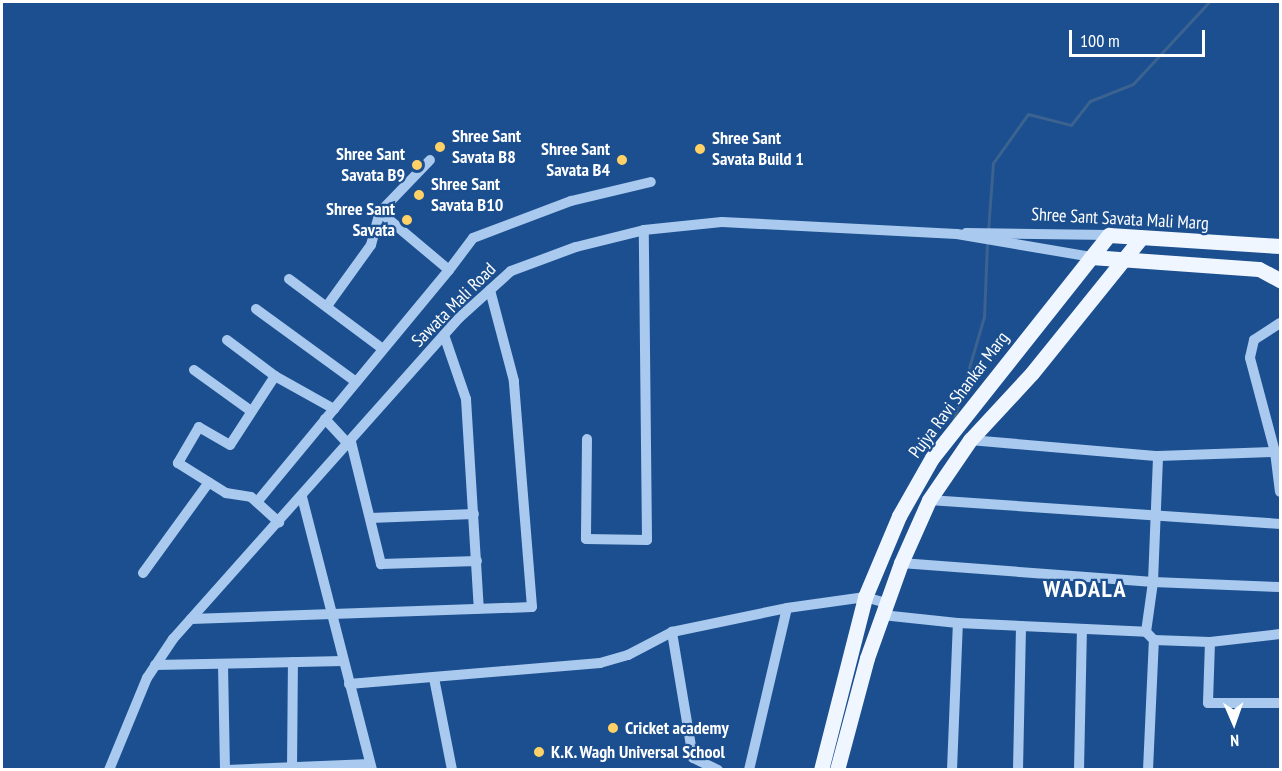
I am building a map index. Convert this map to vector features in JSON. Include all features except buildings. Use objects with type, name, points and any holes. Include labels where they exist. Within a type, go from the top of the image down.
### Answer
[{"type":"main road","name":"Shree Sant Savata Mali Marg","points":[[1109,235],[1281,246]]},
{"type":"main road","name":"Pujya Ravi Shankar Marg","points":[[821,770],[865,597],[899,516],[932,458],[1109,235]]},
{"type":"main road","points":[[837,770],[884,609],[901,563],[929,500],[970,440],[1032,373],[1141,238]]},
{"type":"main road","points":[[1091,257],[1121,262],[1259,269],[1281,268]]},
{"type":"main road","points":[[1259,269],[1281,280]]},
{"type":"street","points":[[327,306],[371,245],[380,212],[430,160]]},
{"type":"street","points":[[257,502],[473,238],[571,201],[651,182]]},
{"type":"street","points":[[380,212],[449,270]]},
{"type":"street","name":"Sawata Mali Road","points":[[109,770],[155,665],[191,619],[350,444],[444,335],[511,271],[576,247],[644,230],[722,222],[957,234],[1091,257]]},
{"type":"street","points":[[587,439],[586,539],[647,540],[644,230]]},
{"type":"street","name":"Shree Sant Savata Mali Marg","points":[[957,234],[987,231],[1109,235]]},
{"type":"street","points":[[289,279],[383,349]]},
{"type":"street","points":[[191,619],[532,607],[514,381],[490,290]]},
{"type":"street","points":[[256,309],[356,382]]},
{"type":"street","points":[[1281,323],[1254,340],[1250,358],[1275,452],[1281,492]]},
{"type":"street","points":[[444,335],[466,399],[479,609]]},
{"type":"street","points":[[227,340],[275,376],[334,408]]},
{"type":"street","points":[[194,370],[251,411]]},
{"type":"street","points":[[275,376],[230,445],[199,427],[178,463],[226,493],[257,502],[279,522]]},
{"type":"street","points":[[325,419],[350,444],[381,564],[477,561]]},
{"type":"street","points":[[970,440],[1158,456],[1275,452]]},
{"type":"street","points":[[1146,632],[1153,582],[1153,515],[1158,456]]},
{"type":"street","points":[[142,573],[209,482]]},
{"type":"street","points":[[223,665],[226,770],[371,767],[330,614],[302,497]]},
{"type":"street","points":[[929,500],[1281,524]]},
{"type":"street","points":[[370,518],[474,514]]},
{"type":"street","points":[[901,563],[1153,582],[1281,587]]},
{"type":"street","points":[[349,684],[600,663],[628,655],[672,632],[787,608],[865,597],[884,609],[958,623],[1146,632],[1154,640],[1210,642],[1281,634]]},
{"type":"street","points":[[749,770],[787,608]]},
{"type":"street","points":[[952,770],[958,623]]},
{"type":"street","points":[[1018,770],[1021,626]]},
{"type":"street","points":[[1079,770],[1082,630]]},
{"type":"street","points":[[672,632],[695,770]]},
{"type":"street","points":[[1148,770],[1154,640]]},
{"type":"street","points":[[1210,642],[1208,703],[1281,703]]},
{"type":"street","points":[[155,665],[343,661]]},
{"type":"street","points":[[292,662],[292,768]]},
{"type":"street","points":[[434,678],[452,770]]},
{"type":"street","points":[[693,758],[718,770]]},
{"type":"waterway","points":[[988,231],[993,163],[1028,114],[1071,125],[1090,101],[1133,84],[1209,2]]},
{"type":"waterway","points":[[953,422],[984,317],[987,241]]},
{"type":"place","name":"Shree Sant Savata B8","points":[[440,147]]},
{"type":"place","name":"Shree Sant Savata Build 1","points":[[700,149]]},
{"type":"place","name":"Shree Sant Savata B4","points":[[622,160]]},
{"type":"place","name":"Shree Sant Savata B9","points":[[417,165]]},
{"type":"place","name":"Shree Sant Savata B10","points":[[419,195]]},
{"type":"place","name":"Shree Sant Savata","points":[[407,220]]},
{"type":"place","name":"Cricket academy","points":[[613,728]]},
{"type":"place","name":"K.K. Wagh Universal School","points":[[539,752]]},
{"type":"district","name":"WADALA","points":[[1085,589]]}]
